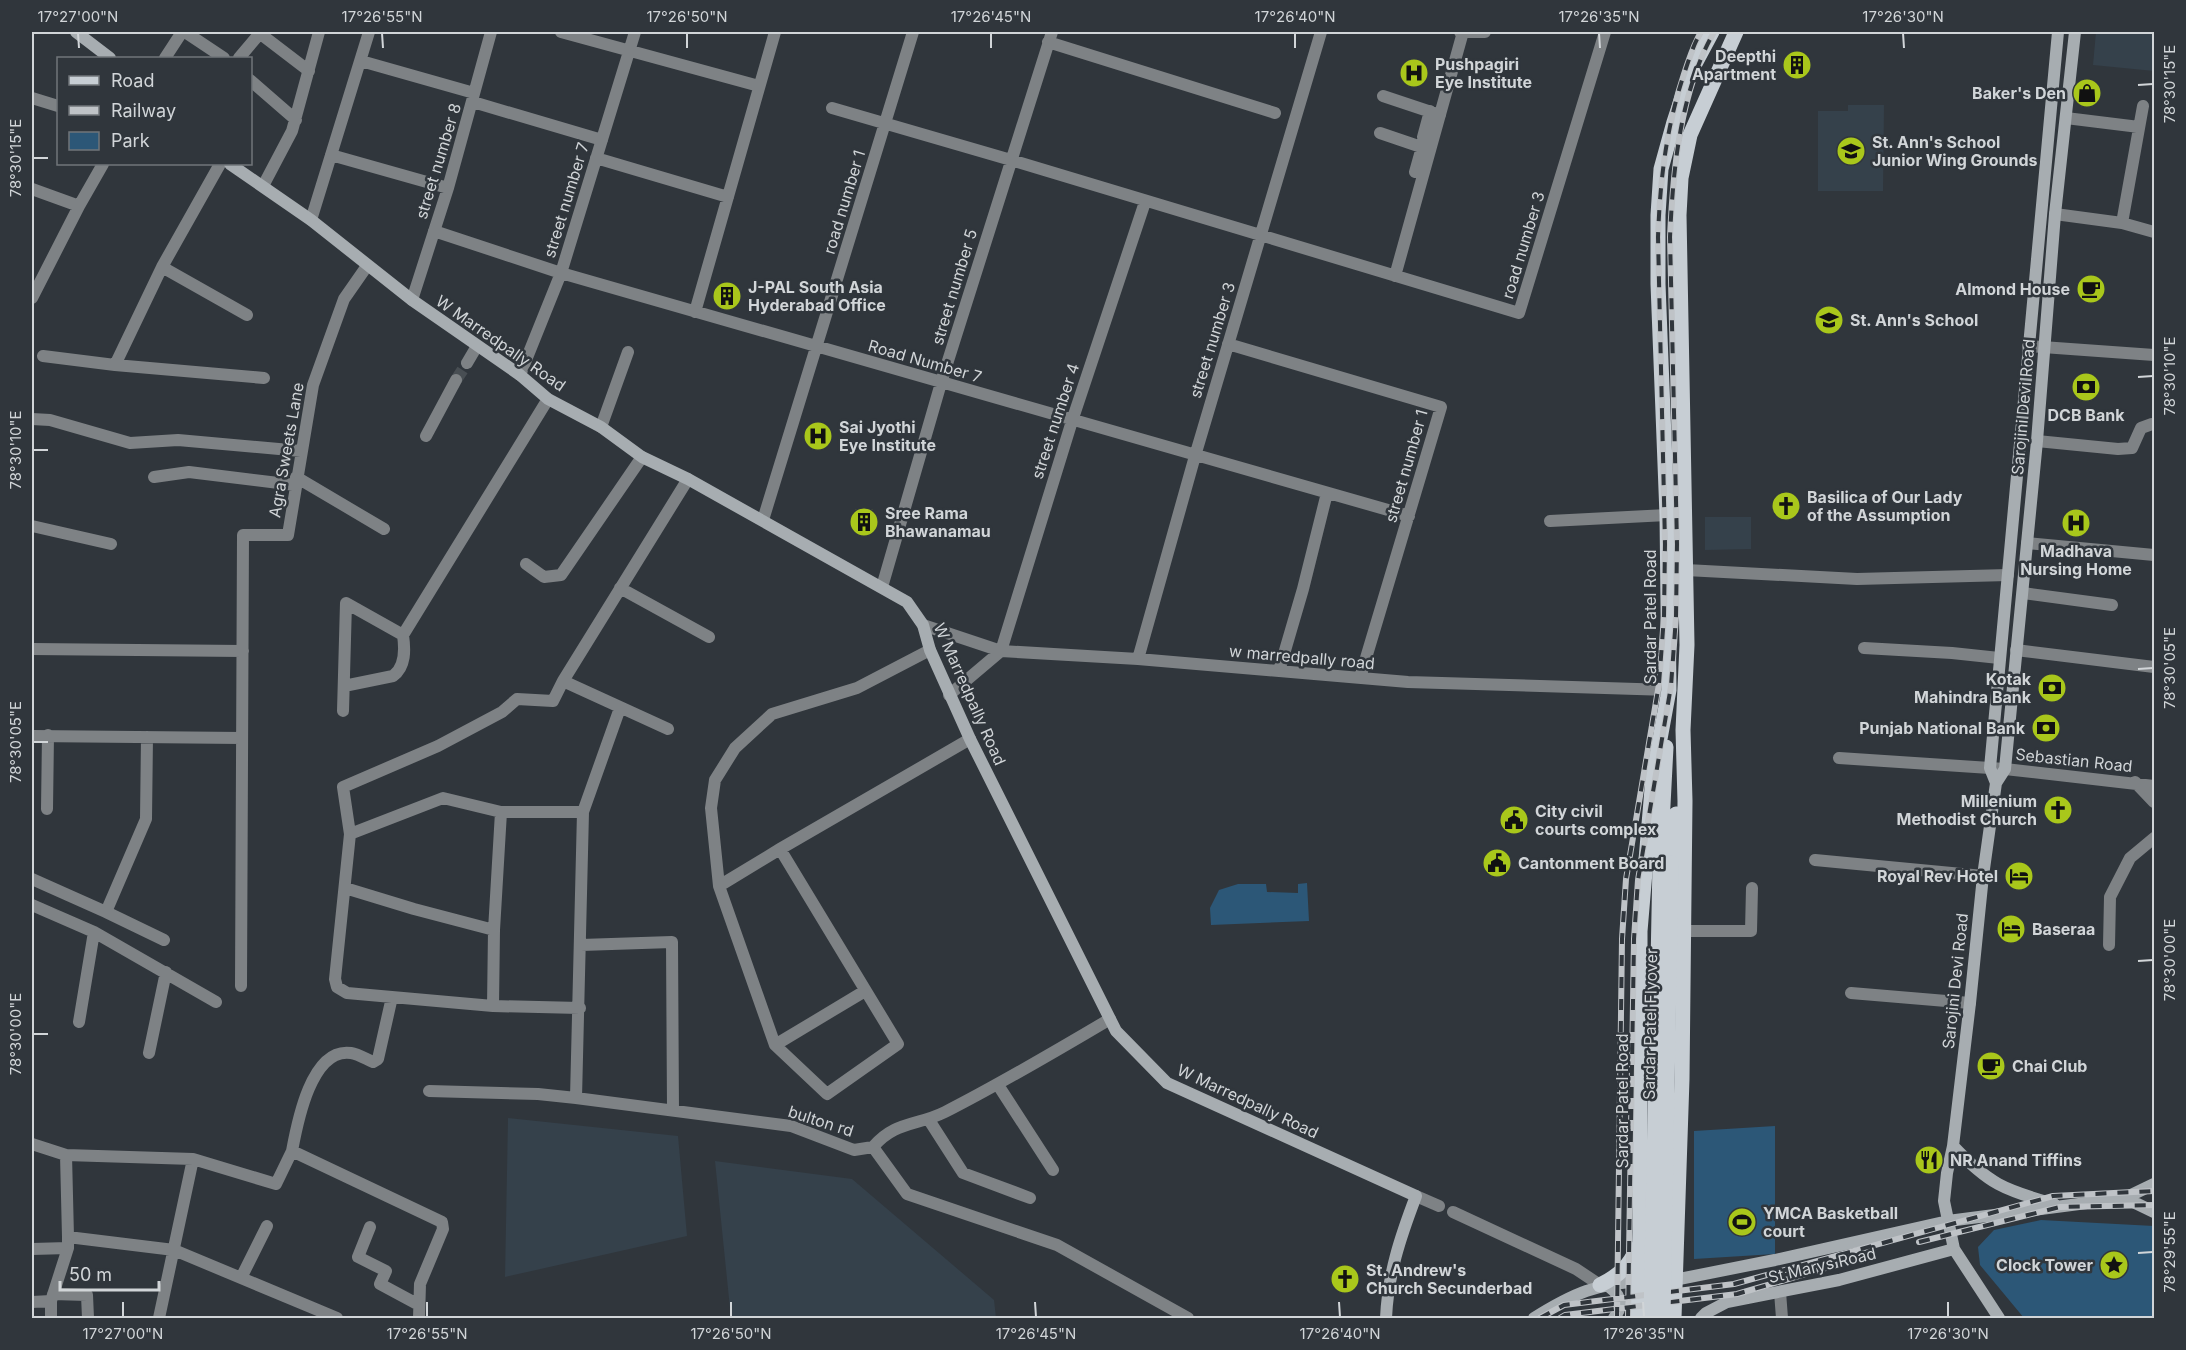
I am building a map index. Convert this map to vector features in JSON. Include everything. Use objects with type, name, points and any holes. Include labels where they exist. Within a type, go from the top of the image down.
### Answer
[{"type":"main road","points":[[76,32],[109,57]]},
{"type":"main road","name":"Sardar Patel Road","points":[[1637,1318],[1640,1252],[1640,931],[1653,777],[1669,690],[1667,514],[1658,284],[1658,216],[1661,169],[1690,73],[1712,32]]},
{"type":"main road","points":[[1637,1318],[1670,1316],[1676,1281],[1682,1079],[1685,801],[1683,730],[1687,645],[1678,215],[1681,178],[1690,135],[1736,32]]},
{"type":"main road","name":"Sarojini Devi Road","points":[[1996,783],[1990,768],[1999,658],[2028,346],[2043,213],[2058,32]]},
{"type":"main road","name":"Sarojini Devi Road","points":[[1999,1318],[1954,1249],[1944,1201],[1953,1146],[1983,876],[1996,783],[2005,769],[2037,441],[2055,214],[2075,32]]},
{"type":"main road","name":"W Marredpally Road","points":[[232,165],[311,220],[412,300],[520,375],[548,399],[601,427],[642,457],[763,520],[907,602],[923,626],[930,650],[970,740],[1116,1031],[1167,1083],[1416,1196]]},
{"type":"main road","name":"Sardar Patel Flyover","points":[[1669,690],[1666,863],[1670,1316]]},
{"type":"main road","name":"Sardar Patel Flyover","points":[[1637,1318],[1666,863],[1683,730]]},
{"type":"main road","points":[[1953,1146],[1974,1168],[1993,1183],[2014,1193],[2059,1205]]},
{"type":"main road","points":[[2125,1198],[2154,1184]]},
{"type":"main road","points":[[1386,1318],[1387,1291],[1398,1244],[1416,1196]]},
{"type":"main road","points":[[2125,1198],[2154,1212]]},
{"type":"main road","name":"St Marys Road","points":[[1534,1318],[1571,1296],[1603,1285],[1639,1281],[1676,1281],[1948,1221],[2125,1198]]},
{"type":"main road","points":[[1603,1285],[1628,1266],[1637,1250],[1640,1232]]},
{"type":"main road","name":"St Marys Road","points":[[1701,1318],[1727,1302],[1839,1280],[1954,1249]]},
{"type":"main road","points":[[1640,1252],[1642,1260],[1649,1267],[1658,1269],[1666,1267],[1673,1261],[1676,1253]]},
{"type":"main road","points":[[1603,1285],[1616,1291],[1620,1299],[1620,1309],[1614,1318]]},
{"type":"street","points":[[166,57],[184,32],[222,57]]},
{"type":"street","points":[[240,57],[260,32],[309,71]]},
{"type":"street","points":[[263,186],[296,120],[319,32]]},
{"type":"street","points":[[311,220],[362,61],[369,32]]},
{"type":"street","name":"street number 8","points":[[412,300],[448,188],[491,32]]},
{"type":"street","points":[[561,32],[759,87]]},
{"type":"street","name":"street number 7","points":[[520,375],[561,273],[635,32]]},
{"type":"street","points":[[695,312],[775,32]]},
{"type":"street","name":"road number 1","points":[[763,520],[913,32]]},
{"type":"street","name":"street number 3","points":[[1137,658],[1321,32]]},
{"type":"street","points":[[1415,172],[1462,32],[1485,32]]},
{"type":"street","name":"road number 3","points":[[832,108],[1145,202],[1261,234],[1519,313],[1605,32]]},
{"type":"street","points":[[1050,37],[1275,113]]},
{"type":"street","name":"street number 5","points":[[882,587],[941,383],[1050,37]]},
{"type":"street","points":[[362,61],[602,140]]},
{"type":"street","points":[[252,82],[296,120]]},
{"type":"street","points":[[1383,96],[1435,113]]},
{"type":"street","points":[[32,98],[57,106]]},
{"type":"street","points":[[2122,223],[2143,106]]},
{"type":"street","points":[[2066,118],[2139,127]]},
{"type":"street","points":[[1380,133],[1425,144]]},
{"type":"street","points":[[1395,276],[1425,144]]},
{"type":"street","points":[[332,155],[448,188]]},
{"type":"street","points":[[596,158],[728,197]]},
{"type":"street","points":[[32,298],[102,165]]},
{"type":"street","points":[[115,365],[162,267],[219,165]]},
{"type":"street","points":[[32,189],[79,206]]},
{"type":"street","name":"street number 4","points":[[1001,651],[1072,421],[1145,202]]},
{"type":"street","points":[[2055,214],[2122,223],[2154,232]]},
{"type":"street","name":"Road Number 7","points":[[434,231],[561,273],[1409,516]]},
{"type":"street","name":"Agra Sweets Lane","points":[[243,651],[243,535],[288,535],[313,385],[344,299],[367,266]]},
{"type":"street","points":[[162,267],[248,315]]},
{"type":"street","name":"street number 1","points":[[1228,344],[1441,407],[1360,678]]},
{"type":"street","points":[[467,363],[477,346]]},
{"type":"street","points":[[2028,346],[2154,355]]},
{"type":"street","points":[[601,427],[628,352]]},
{"type":"street","points":[[44,356],[115,365],[264,378]]},
{"type":"street","points":[[426,436],[456,380]]},
{"type":"street","points":[[344,686],[393,676],[399,672],[404,646],[403,634],[548,399]]},
{"type":"street","points":[[32,419],[50,420],[130,443],[178,440],[301,451]]},
{"type":"street","points":[[2037,441],[2118,449],[2132,448],[2141,428],[2152,424]]},
{"type":"street","points":[[526,564],[544,577],[561,575],[642,457]]},
{"type":"street","points":[[154,477],[189,472],[296,481],[384,530]]},
{"type":"street","points":[[580,1008],[493,1006],[347,993],[337,987],[335,979],[350,834],[343,787],[438,746],[502,712],[517,699],[553,701],[563,681],[688,479]]},
{"type":"street","points":[[1279,671],[1303,590],[1327,493]]},
{"type":"street","points":[[1550,521],[1667,514]]},
{"type":"street","points":[[32,526],[111,544]]},
{"type":"street","points":[[2027,543],[2154,555]]},
{"type":"street","points":[[1686,570],[1857,579],[2008,575]]},
{"type":"street","points":[[620,588],[710,637]]},
{"type":"street","points":[[2023,593],[2112,604]]},
{"type":"street","points":[[343,711],[346,603],[403,634]]},
{"type":"street","points":[[923,626],[1001,651]]},
{"type":"street","points":[[1864,648],[1999,658]]},
{"type":"street","points":[[32,649],[243,651],[241,986]]},
{"type":"street","points":[[780,849],[898,1044],[828,1094],[775,1045],[719,886],[711,808],[715,780],[735,748],[772,714],[857,688],[930,650]]},
{"type":"street","points":[[2016,650],[2154,667]]},
{"type":"street","name":"w marredpally road","points":[[949,694],[1001,651],[1137,658],[1408,682],[1669,690]]},
{"type":"street","points":[[563,681],[668,729]]},
{"type":"street","points":[[576,1098],[583,812],[620,708]]},
{"type":"street","points":[[47,809],[48,735]]},
{"type":"street","points":[[32,736],[242,738]]},
{"type":"street","points":[[106,912],[146,819],[147,737]]},
{"type":"street","points":[[719,886],[970,740]]},
{"type":"street","name":"Sebastian Road","points":[[1839,758],[2005,769],[2135,782],[2154,786]]},
{"type":"street","points":[[2135,782],[2154,802]]},
{"type":"street","points":[[350,834],[444,798],[501,812],[583,812]]},
{"type":"street","points":[[493,1006],[494,930],[501,812]]},
{"type":"street","points":[[2109,945],[2110,897],[2130,858],[2154,838]]},
{"type":"street","points":[[1815,860],[1983,876]]},
{"type":"street","points":[[32,879],[164,940]]},
{"type":"street","points":[[345,888],[494,930]]},
{"type":"street","points":[[1683,931],[1751,931],[1752,888]]},
{"type":"street","points":[[32,905],[94,932],[216,1002]]},
{"type":"street","points":[[80,1022],[94,932]]},
{"type":"street","points":[[581,945],[672,942],[673,1110]]},
{"type":"street","points":[[149,1053],[166,972]]},
{"type":"street","points":[[775,1045],[865,991]]},
{"type":"street","points":[[1851,993],[1970,1004]]},
{"type":"street","points":[[32,1144],[66,1155],[193,1159],[276,1184],[292,1151],[306,1094],[321,1067],[330,1058],[350,1053],[373,1062],[378,1059],[392,997]]},
{"type":"street","points":[[873,1148],[884,1135],[898,1127],[929,1120],[998,1085],[1110,1019]]},
{"type":"street","points":[[998,1085],[1053,1170]]},
{"type":"street","name":"bulton rd","points":[[429,1091],[538,1094],[673,1110],[791,1126],[854,1150],[873,1148],[907,1194],[1058,1245],[1188,1318]]},
{"type":"street","points":[[929,1120],[963,1173],[1030,1197]]},
{"type":"street","points":[[292,1151],[442,1222],[443,1229],[420,1284],[419,1318]]},
{"type":"street","points":[[51,1318],[52,1298],[68,1243],[66,1155]]},
{"type":"street","points":[[159,1318],[193,1159]]},
{"type":"street","name":"W Marredpally Road","points":[[1416,1196],[1439,1206]]},
{"type":"street","points":[[1453,1212],[1576,1269],[1603,1285]]},
{"type":"street","points":[[241,1278],[267,1226]]},
{"type":"street","points":[[370,1227],[358,1257],[386,1271],[380,1284],[419,1305]]},
{"type":"street","points":[[32,1249],[68,1243],[174,1250],[337,1318]]},
{"type":"street","points":[[1780,1292],[1782,1318]]},
{"type":"street","points":[[32,1302],[87,1295],[88,1318]]},
{"type":"shaded area","points":[[2096,32],[2154,32],[2154,71],[2093,65]]},
{"type":"shaded area","name":"St. Ann's School Junior Wing Grounds","points":[[1848,105],[1884,105],[1883,191],[1818,191],[1818,111],[1848,111]]},
{"type":"shaded area","points":[[1705,517],[1751,517],[1751,549],[1705,550]]},
{"type":"shaded area","points":[[508,1118],[678,1136],[687,1236],[505,1277]]},
{"type":"shaded area","points":[[715,1161],[852,1179],[994,1300],[996,1318],[731,1318]]},
{"type":"green space","points":[[1307,883],[1309,921],[1211,925],[1210,908],[1219,890],[1238,884],[1266,884],[1267,892],[1298,893],[1298,884]]},
{"type":"green space","points":[[1775,1126],[1775,1254],[1694,1259],[1694,1131]]},
{"type":"green space","points":[[2041,1220],[2154,1226],[2154,1318],[2024,1318],[1980,1265],[1978,1247],[1994,1230]]},
{"type":"tunnel","points":[[456,380],[467,363]]},
{"type":"railway","points":[[1617,1318],[1622,939],[1626,879],[1659,684],[1664,616],[1665,544],[1659,216],[1662,175],[1673,114],[1689,58],[1701,32]]},
{"type":"railway","points":[[1628,1318],[1634,939],[1638,880],[1671,686],[1676,617],[1677,544],[1671,211],[1676,158],[1686,105],[1702,55],[1714,32]]},
{"type":"railway","points":[[1540,1318],[1564,1305],[1734,1284],[2053,1196],[2154,1191]]},
{"type":"railway","points":[[1919,1242],[2060,1207],[2154,1205]]},
{"type":"railway","points":[[1560,1318],[1565,1315],[1737,1294],[1867,1256]]},
{"type":"place","name":"Deepthi Apartment","points":[[1797,65]]},
{"type":"place","name":"Pushpagiri Eye Institute","points":[[1414,73]]},
{"type":"place","name":"Baker's Den","points":[[2087,93]]},
{"type":"place","name":"St. Ann's School Junior Wing Grounds","points":[[1851,151]]},
{"type":"place","name":"Almond House","points":[[2091,289]]},
{"type":"place","name":"J-PAL South Asia Hyderabad Office","points":[[727,296]]},
{"type":"place","name":"St. Ann's School","points":[[1829,320]]},
{"type":"place","name":"DCB Bank","points":[[2086,387]]},
{"type":"place","name":"Sai Jyothi Eye Institute","points":[[818,436]]},
{"type":"place","name":"Basilica of Our Lady of the Assumption","points":[[1786,506]]},
{"type":"place","name":"Sree Rama Bhawanamau","points":[[864,522]]},
{"type":"place","name":"Madhava Nursing Home","points":[[2076,523]]},
{"type":"place","name":"Kotak Mahindra Bank","points":[[2052,688]]},
{"type":"place","name":"Punjab National Bank","points":[[2046,728]]},
{"type":"place","name":"Millenium Methodist Church","points":[[2058,810]]},
{"type":"place","name":"City civil courts complex","points":[[1514,820]]},
{"type":"place","name":"Cantonment Board","points":[[1497,863]]},
{"type":"place","name":"Royal Rev Hotel","points":[[2019,876]]},
{"type":"place","name":"Baseraa","points":[[2011,929]]},
{"type":"place","name":"Chai Club","points":[[1991,1066]]},
{"type":"place","name":"NR Anand Tiffins","points":[[1929,1160]]},
{"type":"place","name":"YMCA Basketball court","points":[[1742,1222]]},
{"type":"place","name":"Clock Tower","points":[[2114,1265]]},
{"type":"place","name":"St. Andrew's Church Secunderbad","points":[[1345,1279]]}]
